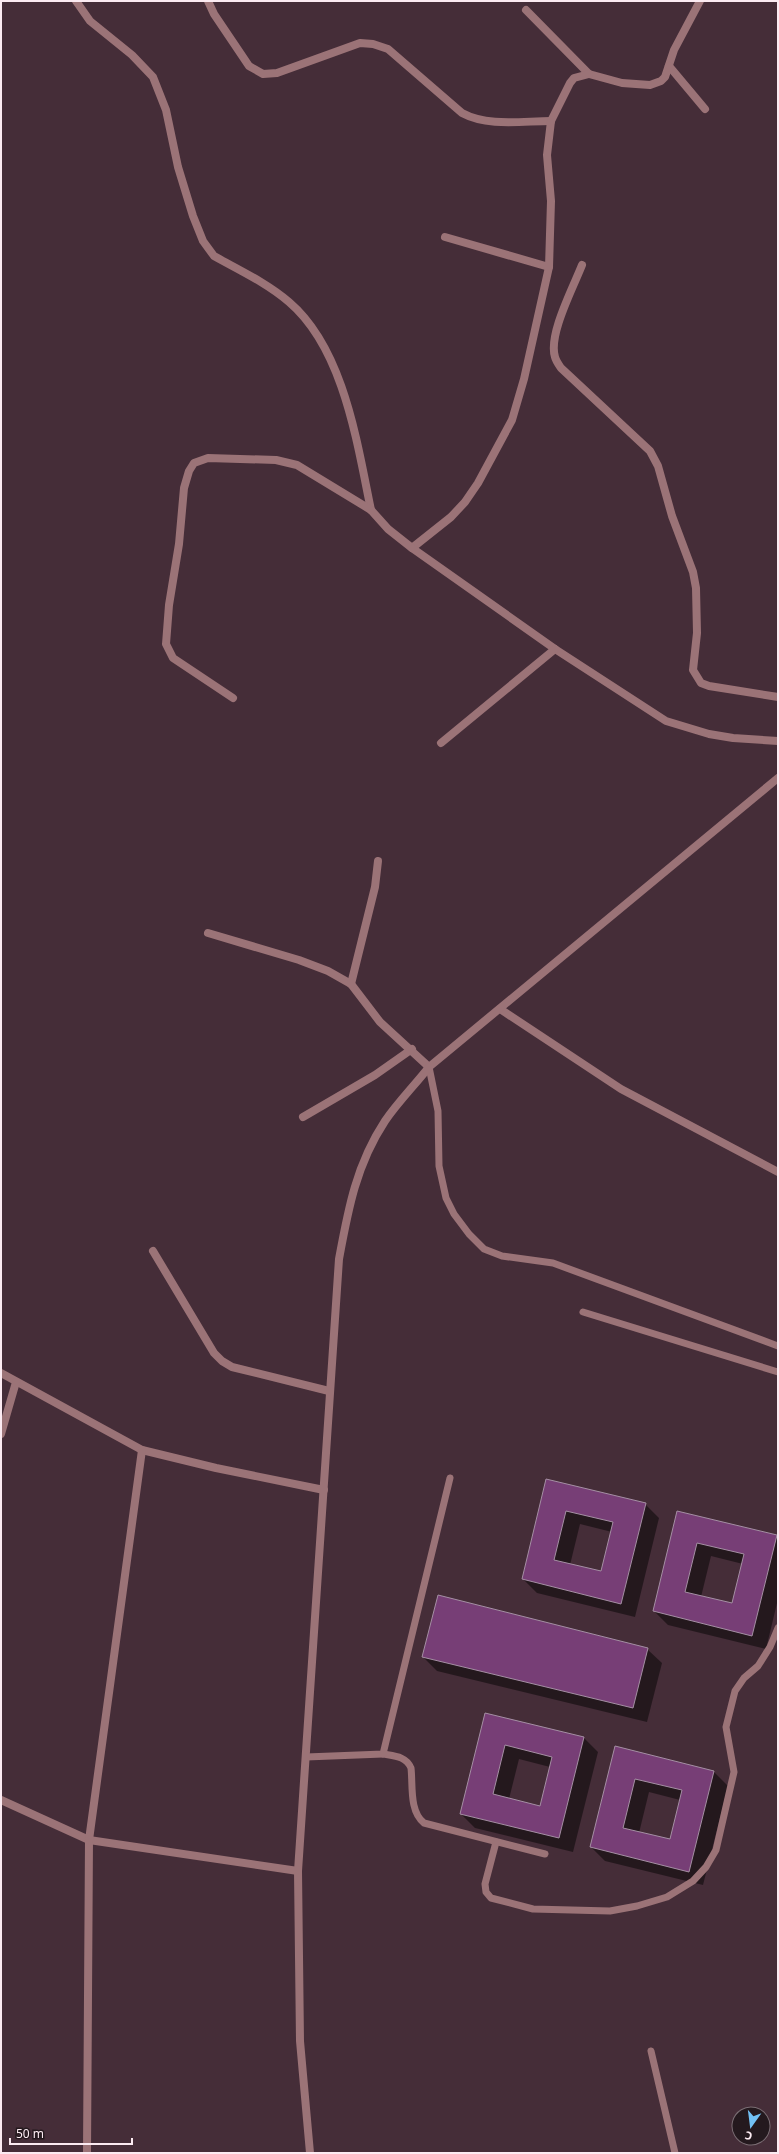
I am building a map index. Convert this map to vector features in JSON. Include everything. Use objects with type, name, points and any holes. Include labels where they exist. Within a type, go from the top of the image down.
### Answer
[{"type":"street","points":[[76,1],[90,21],[132,55],[152,77],[166,110],[178,167],[193,216],[207,249],[214,256],[272,289],[289,301],[318,334],[328,354],[354,428],[371,510]]},
{"type":"street","points":[[208,1],[214,14],[249,66],[263,74],[277,73],[360,43],[373,44],[388,49],[462,114],[485,121],[551,122]]},
{"type":"street","points":[[412,548],[451,517],[465,502],[478,484],[512,420],[524,379],[549,267],[551,201],[547,155],[551,122],[570,83],[574,78],[589,74],[622,83],[650,85],[661,81],[669,66],[674,50],[700,1]]},
{"type":"street","points":[[526,10],[589,74]]},
{"type":"street","points":[[669,66],[705,109]]},
{"type":"street","points":[[445,237],[549,267]]},
{"type":"street","points":[[582,265],[557,330],[554,344],[555,357],[561,368],[650,451],[658,466],[672,516],[693,572],[696,588],[697,633],[693,670],[696,677],[701,683],[709,686],[778,697]]},
{"type":"street","points":[[233,698],[173,658],[166,644],[169,605],[179,544],[184,488],[194,463],[208,458],[276,460],[297,465],[371,510],[388,529],[412,548],[555,649],[666,721],[708,734],[733,738],[778,741]]},
{"type":"street","points":[[442,743],[555,649]]},
{"type":"street","points":[[310,2153],[300,2041],[298,1871],[339,1259],[349,1202],[368,1153],[385,1121],[429,1067],[778,778]]},
{"type":"street","points":[[351,984],[375,887],[378,861]]},
{"type":"street","points":[[208,933],[299,960],[328,971],[351,984],[380,1022],[412,1049],[429,1067]]},
{"type":"street","points":[[500,1008],[621,1089],[778,1172]]},
{"type":"street","points":[[303,1117],[375,1075],[412,1049]]},
{"type":"street","points":[[153,1251],[214,1353],[222,1362],[232,1366],[329,1391]]},
{"type":"street","points":[[1,1374],[142,1450],[216,1468],[324,1490]]},
{"type":"street","points":[[1,1434],[16,1382]]},
{"type":"street","points":[[86,2153],[89,1840],[142,1450]]},
{"type":"street","points":[[1,1800],[89,1840],[298,1871]]},
{"type":"lane","points":[[429,1067],[438,1111],[439,1166],[446,1198],[454,1214],[468,1234],[484,1249],[502,1256],[553,1263],[778,1346]]},
{"type":"lane","points":[[583,1312],[778,1372]]},
{"type":"lane","points":[[383,1754],[450,1478]]},
{"type":"lane","points":[[496,1842],[485,1884],[486,1892],[491,1898],[533,1909],[610,1912],[667,1897],[693,1881],[706,1867],[716,1850],[734,1772],[726,1726],[735,1691],[744,1678],[758,1666],[770,1647],[778,1628]]},
{"type":"lane","points":[[306,1757],[383,1754],[402,1758],[409,1762],[411,1768],[415,1810],[424,1823],[546,1854]]},
{"type":"lane","points":[[651,2051],[675,2153]]},
{"type":"building","points":[[546,1479],[646,1503],[621,1604],[522,1579]],"holes":[[[566,1511],[613,1522],[601,1571],[554,1560]]]},
{"type":"building","points":[[677,1511],[777,1535],[752,1636],[653,1611]],"holes":[[[697,1543],[744,1554],[732,1603],[685,1592]]]},
{"type":"building","points":[[438,1595],[648,1648],[633,1708],[422,1657]]},
{"type":"building","points":[[485,1713],[584,1737],[559,1838],[460,1814]],"holes":[[[505,1745],[552,1757],[540,1806],[493,1794]]]},
{"type":"building","points":[[615,1746],[714,1771],[689,1872],[590,1847]],"holes":[[[635,1779],[682,1790],[670,1839],[623,1828]]]}]
